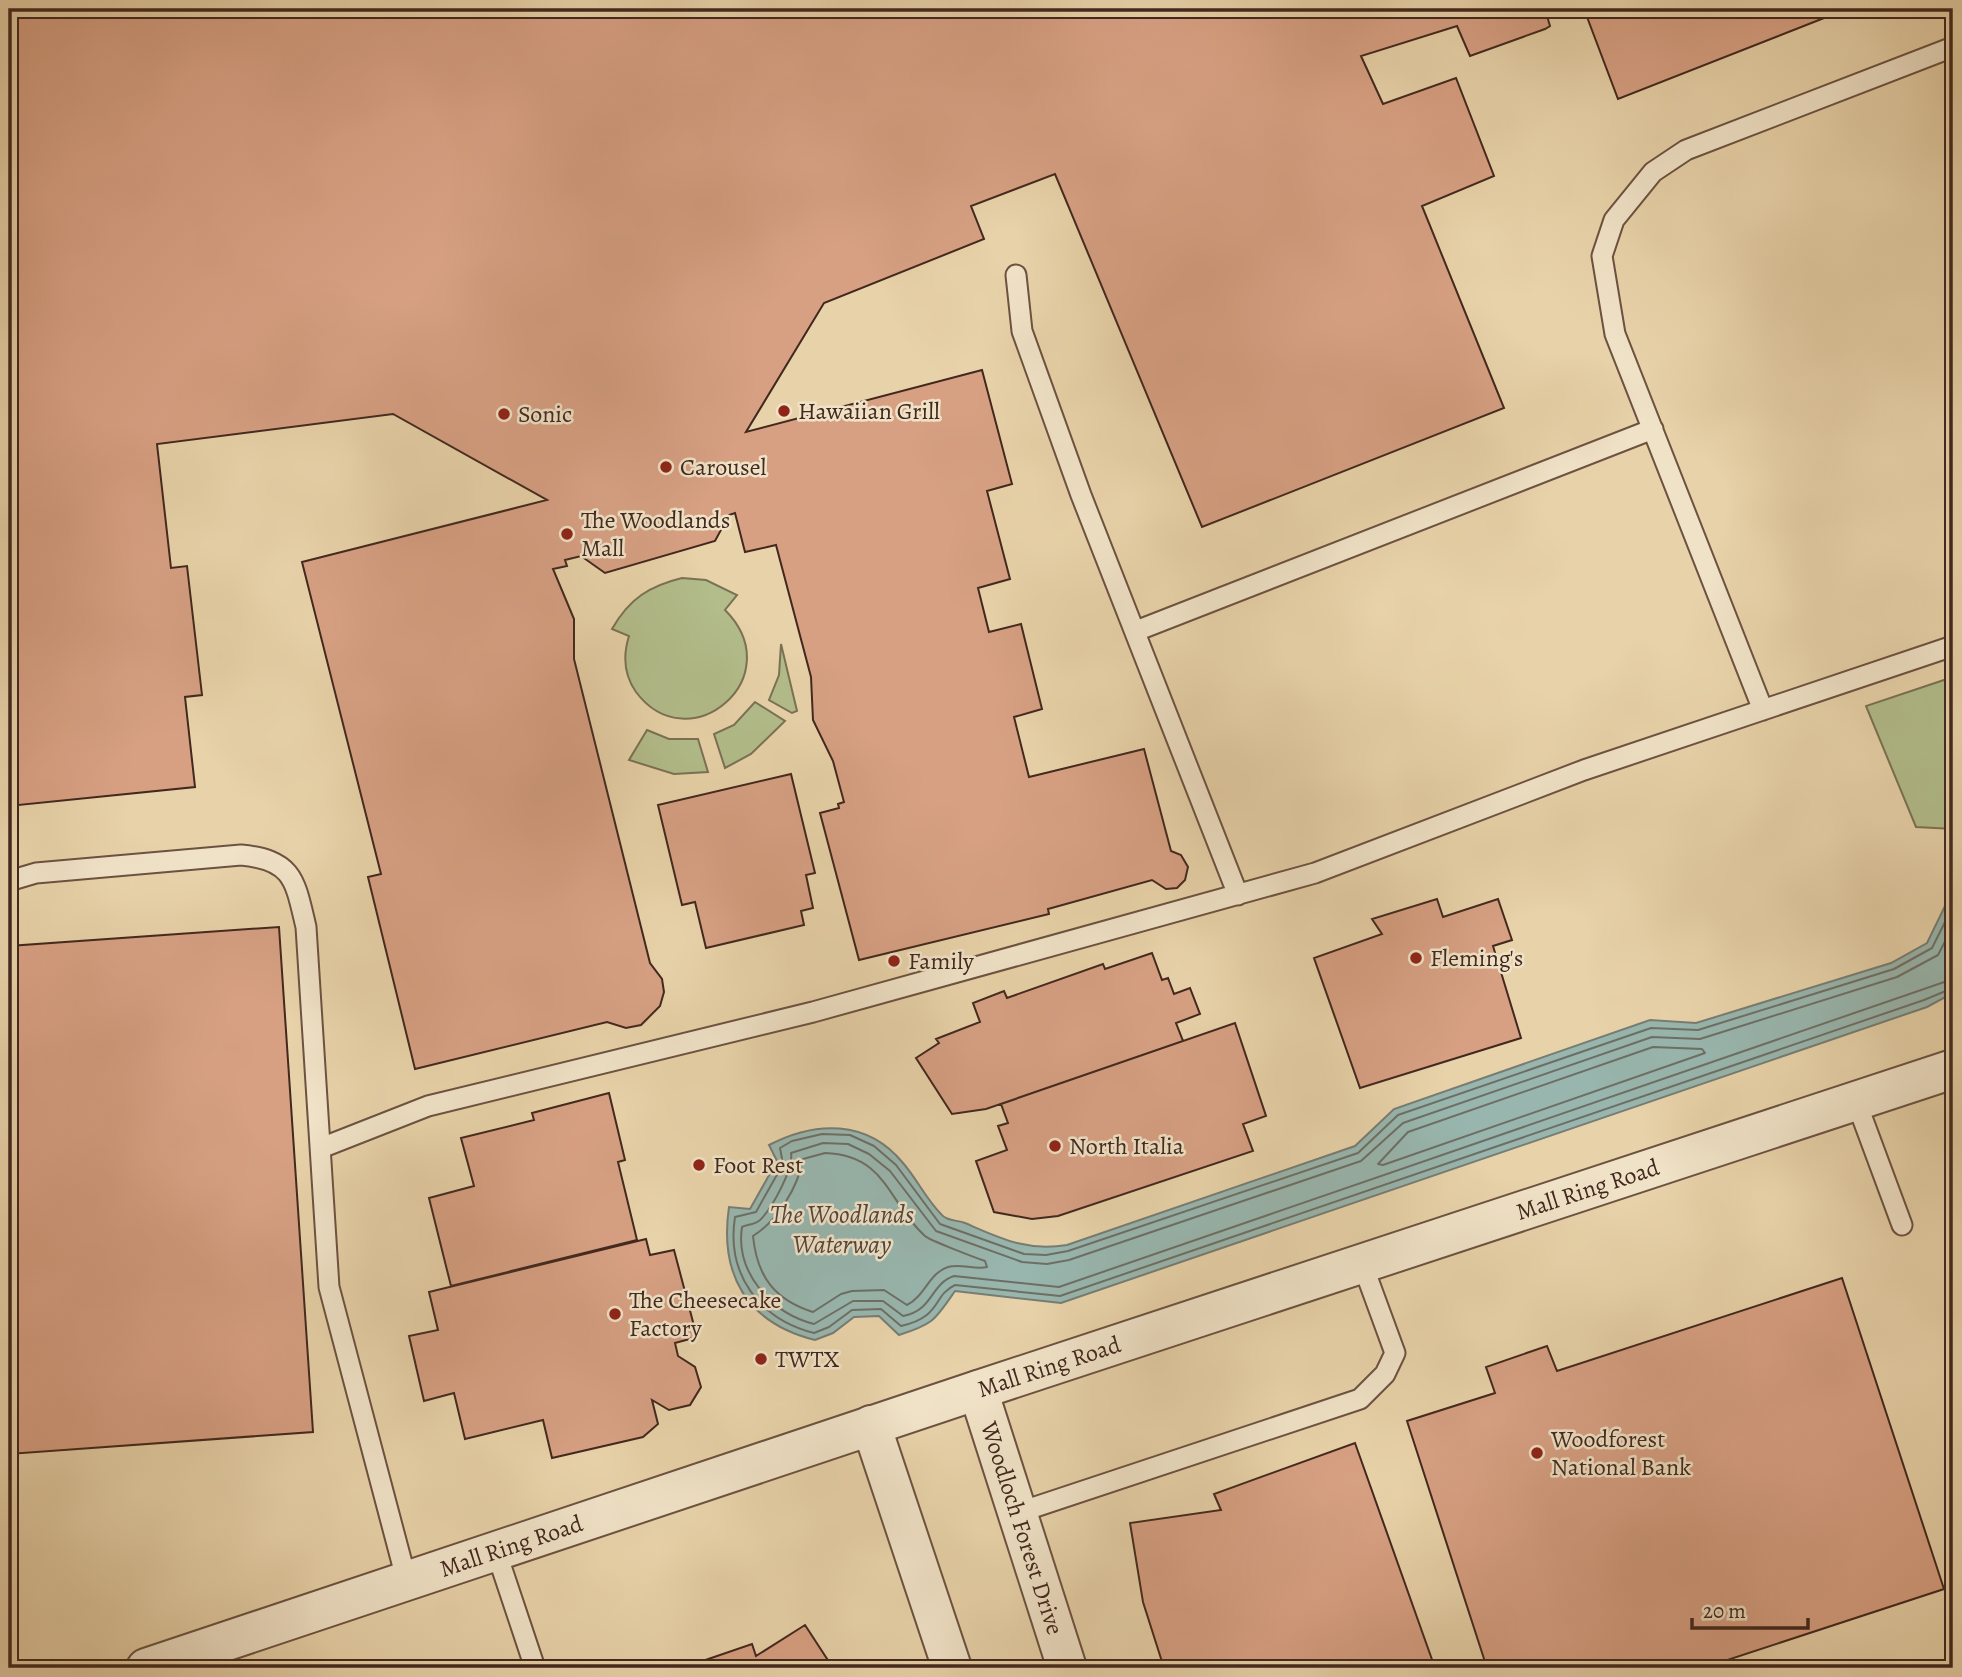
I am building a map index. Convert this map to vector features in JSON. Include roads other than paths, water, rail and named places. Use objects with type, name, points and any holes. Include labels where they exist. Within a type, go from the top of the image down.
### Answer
[{"type":"street","name":"Mall Ring Road","points":[[146,1668],[871,1425],[1953,1069]]},
{"type":"street","name":"Woodloch Forest Drive","points":[[978,1390],[1067,1668]]},
{"type":"street","points":[[871,1425],[952,1668]]},
{"type":"lane","points":[[1763,710],[1615,334],[1602,256],[1614,220],[1653,172],[1686,150],[1953,47]]},
{"type":"lane","points":[[1016,275],[1022,331],[1081,495],[1238,895]]},
{"type":"lane","points":[[1136,631],[1653,429]]},
{"type":"lane","points":[[321,1148],[428,1106],[813,1012],[1315,873],[1584,770],[1953,646]]},
{"type":"lane","points":[[9,881],[36,873],[241,855],[272,860],[284,868],[295,881],[306,927],[329,1287],[407,1582]]},
{"type":"lane","points":[[1856,1101],[1902,1225]]},
{"type":"lane","points":[[1017,1513],[1360,1399],[1385,1374],[1395,1353],[1362,1263]]},
{"type":"lane","points":[[496,1551],[535,1668]]},
{"type":"water","name":"The Woodlands Waterway","points":[[1953,871],[1953,993],[1927,1007],[1061,1303],[955,1291],[933,1320],[911,1331],[899,1335],[879,1316],[854,1317],[833,1333],[815,1340],[771,1322],[743,1293],[734,1274],[727,1232],[729,1207],[750,1209],[777,1161],[769,1145],[786,1137],[840,1128],[873,1138],[903,1163],[946,1218],[1026,1245],[1067,1245],[1355,1146],[1394,1109],[1650,1020],[1696,1023],[1891,963],[1927,943],[1946,904]]},
{"type":"place","name":"Hawaiian Grill","points":[[784,411]]},
{"type":"place","name":"Sonic","points":[[504,414]]},
{"type":"place","name":"Carousel","points":[[666,467]]},
{"type":"place","name":"The Woodlands Mall","points":[[567,534]]},
{"type":"place","name":"Fleming's","points":[[1416,958]]},
{"type":"place","name":"Family","points":[[894,961]]},
{"type":"place","name":"North Italia","points":[[1055,1146]]},
{"type":"place","name":"Foot Rest","points":[[699,1165]]},
{"type":"place","name":"The Cheesecake Factory","points":[[615,1314]]},
{"type":"place","name":"TWTX","points":[[761,1359]]},
{"type":"place","name":"Woodforest National Bank","points":[[1537,1453]]}]
